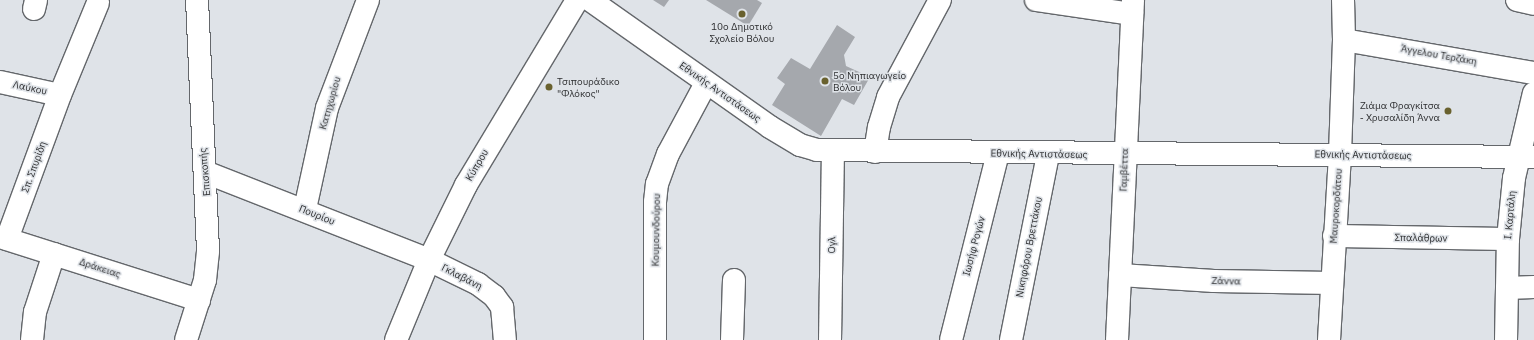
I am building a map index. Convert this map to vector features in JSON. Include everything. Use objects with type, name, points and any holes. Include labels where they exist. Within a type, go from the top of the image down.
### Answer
[{"type":"street","name":"Επισκοπής","points":[[186,340],[199,300],[208,251],[197,0]]},
{"type":"street","name":"Κατηχωρίου","points":[[305,209],[328,108],[368,0]]},
{"type":"street","name":"Κύπρου","points":[[396,340],[429,260],[485,152],[577,0]]},
{"type":"street","name":"Εθνικής Αντιστάσεως","points":[[590,0],[706,84],[800,145],[833,151],[1048,154],[1340,154],[1526,157]]},
{"type":"street","points":[[875,152],[879,127],[888,97],[940,0]]},
{"type":"street","points":[[1036,0],[1133,7]]},
{"type":"street","name":"Μαυροκορδάτου","points":[[1329,340],[1340,154],[1344,40],[1343,0]]},
{"type":"street","points":[[1517,0],[1534,4]]},
{"type":"street","name":"Σπ. Σπυρίδη","points":[[4,238],[98,3]]},
{"type":"street","name":"Γαμβέττα","points":[[1117,340],[1124,154],[1133,7]]},
{"type":"street","name":"Άγγελου Τερζάκη","points":[[1344,40],[1534,73]]},
{"type":"street","name":"Λαύκου","points":[[0,82],[60,95]]},
{"type":"street","name":"Κουμουνδούρου","points":[[655,340],[655,202],[658,184],[668,154],[706,84]]},
{"type":"street","name":"Ι. Καρτάλη","points":[[1506,340],[1508,239],[1526,157],[1534,93]]},
{"type":"street","name":"Ογλ","points":[[830,340],[833,151]]},
{"type":"street","name":"Ιωσήφ Ρογών","points":[[951,340],[998,153]]},
{"type":"street","name":"Νικηφόρου Βρεττάκου","points":[[1011,340],[1048,154]]},
{"type":"street","name":"Πουρίου","points":[[205,172],[305,209],[429,260]]},
{"type":"street","name":"Σπαλάθρων","points":[[1334,236],[1508,239]]},
{"type":"street","name":"Δράκειας","points":[[4,238],[199,300]]},
{"type":"street","points":[[32,340],[35,312],[54,254]]},
{"type":"street","name":"Γκλαβάνη","points":[[429,260],[478,284],[499,301],[504,312],[505,340]]},
{"type":"street","name":"Ζάννα","points":[[1120,275],[1214,281],[1332,283]]},
{"type":"street","points":[[732,340],[734,280]]},
{"type":"street","points":[[1507,288],[1534,287]]},
{"type":"building","points":[[653,0],[669,0],[664,7]]},
{"type":"building","name":"10ο Δημοτικό Σχολείο Βόλου","points":[[706,0],[757,0],[762,3],[748,26]]},
{"type":"building","name":"5ο Νηπιαγωγείο Βόλου","points":[[837,25],[855,37],[844,55],[846,66],[870,77],[854,105],[842,99],[821,136],[772,105],[785,84],[777,78],[791,58],[810,69]]},
{"type":"place","name":"10ο Δημοτικό Σχολείο Βόλου","points":[[742,14]]},
{"type":"place","name":"5ο Νηπιαγωγείο Βόλου","points":[[825,81]]},
{"type":"place","name":"Τσιπουράδικο \"Φλόκος\"","points":[[549,87]]},
{"type":"place","name":"Ζιάμα Φραγκίτσα - Χρυσαλίδη Άννα","points":[[1448,111]]}]
